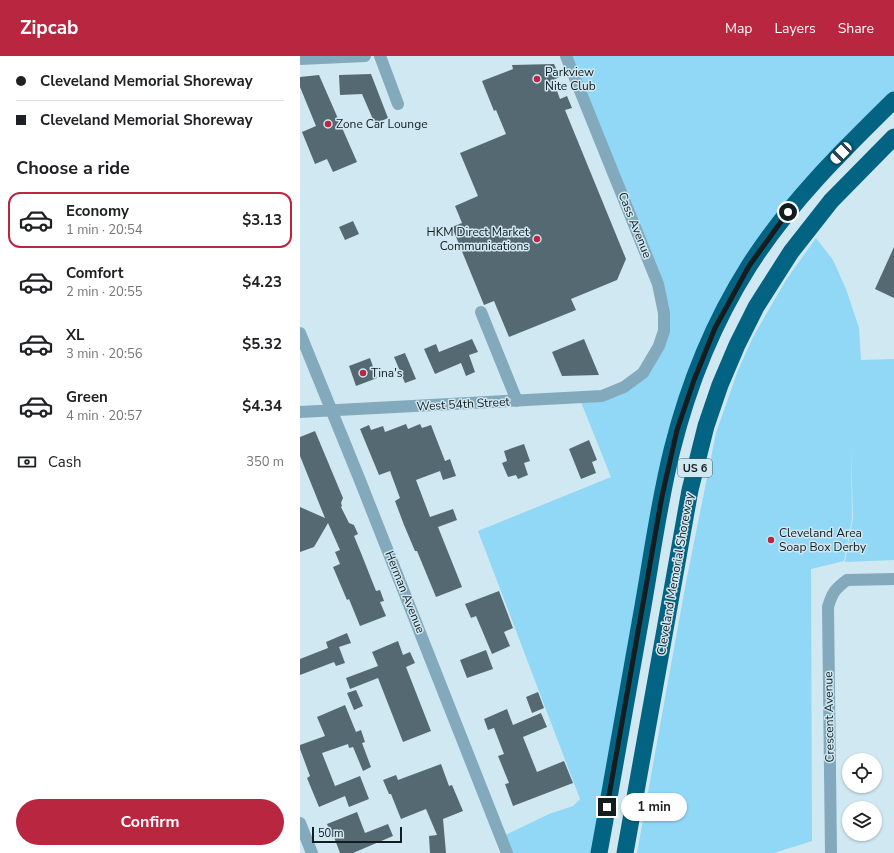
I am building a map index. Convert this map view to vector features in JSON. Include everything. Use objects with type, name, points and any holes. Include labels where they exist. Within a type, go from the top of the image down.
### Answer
[{"type":"highway","name":"US 6","points":[[599,853],[671,453],[690,391],[706,349],[715,328],[749,266],[775,229],[818,176],[894,100]]},
{"type":"highway","name":"Cleveland Memorial Shoreway","points":[[625,853],[690,490],[706,426],[720,385],[737,345],[756,307],[791,252],[831,201],[894,138]]},
{"type":"street","points":[[300,59],[365,56]]},
{"type":"street","points":[[380,56],[398,104]]},
{"type":"street","name":"Cass Avenue","points":[[566,56],[658,284],[664,313],[664,331],[659,346],[643,373],[624,387]]},
{"type":"street","points":[[481,312],[517,401]]},
{"type":"street","name":"Herman Avenue","points":[[300,333],[507,853]]},
{"type":"street","name":"West 54th Street","points":[[300,412],[602,396],[624,387]]},
{"type":"street","name":"Crescent Avenue","points":[[831,853],[828,607],[832,594],[847,580],[894,579]]},
{"type":"street","points":[[300,823],[312,853]]},
{"type":"shaded area","points":[[566,56],[894,56],[894,100],[775,229],[690,391],[599,853],[507,853],[501,837],[549,814],[573,806],[580,799],[478,531],[611,477],[579,397],[602,396],[643,373],[664,313]]},
{"type":"shaded area","name":"Cleveland Area Soap Box Derby","points":[[816,238],[833,260],[846,289],[859,328],[861,360],[894,359],[894,560],[845,562],[853,518],[851,447],[852,519],[844,561],[811,569],[812,841],[774,853],[637,853],[686,582],[716,433],[738,370],[753,337],[786,280]]},
{"type":"building","name":"HKM Direct Market Communications","points":[[554,64],[560,77],[553,80],[560,99],[567,96],[572,108],[565,110],[626,259],[617,280],[571,299],[576,310],[509,337],[494,301],[484,305],[452,227],[462,223],[455,206],[478,196],[460,153],[506,134],[496,110],[494,111],[482,81],[513,69],[512,65]]},
{"type":"building","points":[[371,74],[388,118],[375,124],[362,94],[340,95],[339,75]]},
{"type":"building","name":"Zone Car Lounge","points":[[319,75],[357,162],[333,172],[327,159],[315,164],[302,132],[316,126],[300,87],[300,77]]},
{"type":"building","points":[[353,221],[359,234],[345,240],[339,227]]},
{"type":"building","points":[[894,247],[894,298],[875,289]]},
{"type":"building","points":[[472,339],[478,352],[469,355],[475,372],[466,376],[461,363],[435,374],[424,349],[436,344],[439,352]]},
{"type":"building","points":[[584,339],[599,375],[562,376],[552,352]]},
{"type":"building","points":[[405,353],[416,379],[405,383],[394,357]]},
{"type":"building","name":"Tina's","points":[[370,358],[377,378],[356,386],[349,366]]},
{"type":"building","points":[[406,424],[408,429],[420,424],[422,428],[431,425],[445,461],[450,459],[456,476],[443,480],[440,471],[416,480],[430,517],[453,509],[457,520],[438,527],[462,587],[436,597],[417,551],[415,551],[395,501],[400,498],[390,471],[379,475],[360,429],[369,425],[371,430],[383,426],[385,432]]},
{"type":"building","points":[[315,431],[343,498],[341,507],[349,523],[354,525],[358,534],[354,536],[376,591],[380,590],[384,601],[380,602],[386,616],[360,626],[349,599],[347,600],[333,567],[340,564],[335,552],[340,550],[328,523],[314,547],[300,552],[300,507],[325,518],[300,456],[300,437]]},
{"type":"building","points":[[589,440],[597,460],[592,462],[596,473],[581,479],[569,449]]},
{"type":"building","points":[[524,444],[530,461],[524,463],[528,475],[518,479],[516,475],[508,477],[502,463],[507,461],[504,451]]},
{"type":"building","points":[[499,591],[513,628],[504,632],[510,646],[492,654],[476,616],[471,618],[465,604]]},
{"type":"building","points":[[347,633],[351,643],[339,647],[345,663],[336,666],[334,662],[300,675],[300,659],[328,648],[326,642]]},
{"type":"building","points":[[398,641],[403,655],[410,652],[415,663],[406,667],[431,731],[403,742],[378,678],[350,689],[346,678],[378,666],[372,652]]},
{"type":"building","points":[[486,650],[493,669],[467,678],[460,660]]},
{"type":"building","points":[[356,690],[363,706],[354,710],[347,693]]},
{"type":"building","points":[[538,692],[544,708],[532,713],[526,697]]},
{"type":"building","points":[[345,705],[356,732],[361,730],[365,742],[362,743],[371,767],[363,771],[353,747],[349,748],[348,744],[322,753],[335,786],[360,776],[369,799],[349,807],[345,796],[319,807],[307,778],[310,776],[300,749],[300,745],[325,736],[317,717]]},
{"type":"building","points":[[507,709],[513,725],[541,713],[547,727],[523,737],[537,772],[564,761],[573,783],[513,806],[505,784],[509,783],[498,756],[504,754],[494,728],[488,730],[484,719]]},
{"type":"building","points":[[441,764],[449,786],[452,785],[463,811],[443,819],[446,853],[430,853],[429,836],[437,835],[426,809],[401,819],[391,794],[389,794],[383,780],[396,775],[398,780]]},
{"type":"building","points":[[357,812],[365,833],[388,824],[393,836],[353,853],[340,853],[327,824]]},
{"type":"place","name":"Parkview Nite Club","points":[[537,79]]},
{"type":"place","name":"Zone Car Lounge","points":[[328,124]]},
{"type":"place","name":"HKM Direct Market Communications","points":[[537,239]]},
{"type":"place","name":"Tina's","points":[[363,373]]},
{"type":"place","name":"Cleveland Area Soap Box Derby","points":[[771,540]]},
{"type":"route","points":[[607,807],[662,496],[677,430],[694,380],[715,328],[749,266],[788,212]]}]
